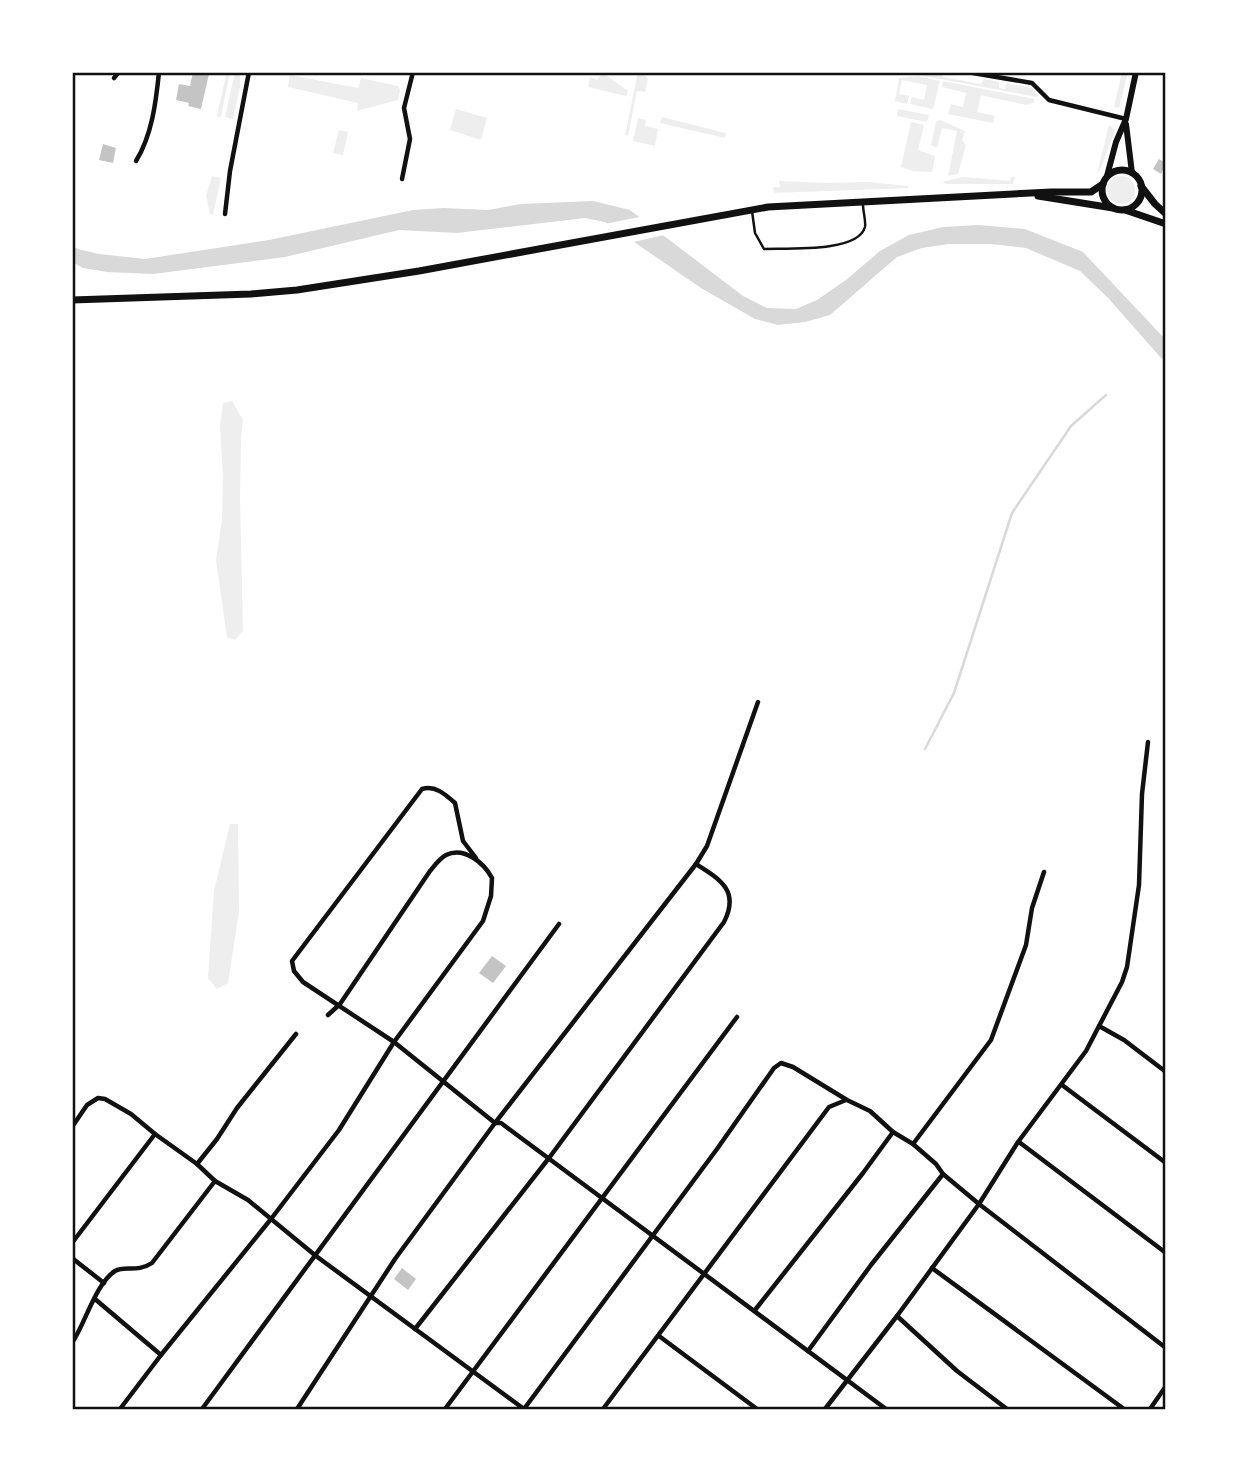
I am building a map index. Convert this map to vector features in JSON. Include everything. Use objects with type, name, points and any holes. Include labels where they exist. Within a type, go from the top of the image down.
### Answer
[{"type":"highway","points":[[72,300],[297,290],[752,209],[863,201],[1091,192],[1119,170],[1132,173],[1166,214]]},
{"type":"highway","points":[[1105,180],[1104,198],[1115,208]]},
{"type":"highway","points":[[1124,209],[1136,204],[1141,186]]},
{"type":"highway","points":[[1030,195],[1124,209],[1166,223]]},
{"type":"main road","points":[[1105,180],[1126,119],[1136,72]]},
{"type":"main road","points":[[1126,119],[1132,173]]},
{"type":"street","points":[[114,78],[119,72]]},
{"type":"street","points":[[136,162],[142,152],[155,108],[159,72]]},
{"type":"street","points":[[225,214],[230,170],[249,72]]},
{"type":"street","points":[[402,179],[410,139],[404,108],[413,72]]},
{"type":"street","points":[[896,72],[911,72]]},
{"type":"street","points":[[967,72],[1032,83],[1049,100],[1126,119]]},
{"type":"street","points":[[297,1409],[371,1296],[495,1124],[696,864],[707,846],[758,702]]},
{"type":"street","points":[[825,1409],[979,1204],[1018,1142],[1086,1051],[1099,1026],[1127,967],[1139,885],[1141,807],[1147,743]]},
{"type":"street","points":[[120,1409],[339,1130],[394,1042],[483,920],[491,896],[492,878],[463,841],[455,803],[429,787],[422,789],[292,961],[299,978],[394,1042],[495,1124]]},
{"type":"street","points":[[328,1015],[340,1004],[430,871],[441,859],[457,853],[476,858]]},
{"type":"street","points":[[415,1329],[549,1158],[724,922],[729,912],[727,890],[720,880],[696,864]]},
{"type":"street","points":[[913,1144],[991,1040],[1026,945],[1032,908],[1044,872]]},
{"type":"street","points":[[202,1409],[559,923]]},
{"type":"street","points":[[444,1409],[737,1017]]},
{"type":"street","points":[[1099,1026],[1124,1040],[1166,1072]]},
{"type":"street","points":[[197,1164],[218,1139],[237,1108],[296,1034]]},
{"type":"street","points":[[72,1127],[87,1105],[98,1098],[106,1099],[131,1114],[215,1181],[248,1200],[316,1256],[524,1409],[774,1068],[782,1063],[870,1111],[892,1132],[913,1144],[979,1204],[1166,1348]]},
{"type":"street","points":[[1062,1085],[1166,1164]]},
{"type":"street","points":[[603,1409],[829,1107],[847,1100]]},
{"type":"street","points":[[495,1124],[501,1123],[886,1409]]},
{"type":"street","points":[[755,1310],[892,1132]]},
{"type":"street","points":[[72,1243],[155,1134]]},
{"type":"street","points":[[1018,1142],[1166,1253]]},
{"type":"street","points":[[808,1351],[943,1174]]},
{"type":"street","points":[[72,1343],[104,1283],[116,1270],[138,1270],[152,1263],[215,1181]]},
{"type":"street","points":[[72,1258],[104,1283]]},
{"type":"street","points":[[932,1268],[1124,1409]]},
{"type":"street","points":[[95,1299],[161,1355]]},
{"type":"street","points":[[897,1316],[957,1371],[1007,1409]]},
{"type":"street","points":[[659,1336],[757,1409]]},
{"type":"street","points":[[1150,1409],[1166,1386]]},
{"type":"lane","points":[[752,209],[755,233],[764,249],[838,246],[858,239],[865,227],[863,201]]},
{"type":"shaded area","points":[[216,72],[230,72],[221,117],[217,116],[226,75]]},
{"type":"shaded area","points":[[235,72],[240,72],[240,87],[233,119],[225,117]]},
{"type":"shaded area","points":[[638,72],[642,72],[648,79],[645,92],[637,91],[628,136],[625,135]]},
{"type":"shaded area","points":[[918,72],[941,72],[943,77],[981,84],[984,79],[999,82],[999,88],[1005,89],[1007,83],[1032,88],[1038,95],[1037,97],[918,75]]},
{"type":"shaded area","points":[[1122,72],[1128,72],[1119,108],[1114,107]]},
{"type":"shaded area","points":[[603,73],[628,91],[626,96],[588,87],[590,77],[597,80]]},
{"type":"shaded area","points":[[290,75],[358,88],[361,78],[398,86],[400,90],[398,100],[357,111],[358,103],[288,87]]},
{"type":"shaded area","points":[[918,76],[940,81],[933,109],[910,104],[912,97],[924,100],[927,85],[902,80],[899,94],[909,96],[907,104],[895,101],[899,78]]},
{"type":"shaded area","points":[[943,81],[1034,99],[1034,103],[1026,105],[981,95],[977,112],[995,116],[993,123],[948,114],[951,104],[963,107],[966,93],[942,87]]},
{"type":"shaded area","points":[[456,109],[487,118],[481,140],[450,130]]},
{"type":"shaded area","points":[[898,109],[929,115],[927,122],[897,116]]},
{"type":"shaded area","points":[[662,117],[726,133],[725,138],[660,123]]},
{"type":"shaded area","points":[[638,118],[646,120],[645,126],[658,129],[655,146],[633,141]]},
{"type":"shaded area","points":[[940,120],[965,131],[962,140],[966,145],[958,174],[948,176],[957,131],[942,128],[937,148],[931,145],[936,122]]},
{"type":"shaded area","points":[[911,122],[924,125],[918,150],[935,156],[932,172],[901,167]]},
{"type":"shaded area","points":[[1109,125],[1115,130],[1097,173]]},
{"type":"shaded area","points":[[339,130],[348,132],[343,155],[333,153]]},
{"type":"shaded area","points":[[212,176],[221,178],[213,215],[210,214],[206,196]]},
{"type":"shaded area","points":[[1121,176],[1131,180],[1135,190],[1131,200],[1121,204],[1111,200],[1107,190],[1111,180]]},
{"type":"shaded area","points":[[963,177],[1010,181],[1011,177],[1015,177],[1013,184],[942,182]]},
{"type":"shaded area","points":[[779,181],[868,182],[908,188],[774,193],[773,187],[780,187]]},
{"type":"shaded area","points":[[593,201],[630,210],[743,296],[767,308],[796,309],[817,300],[880,251],[909,235],[943,227],[979,225],[1025,229],[1083,252],[1166,340],[1166,360],[1161,358],[1109,299],[1080,271],[1026,248],[991,244],[948,244],[922,248],[897,257],[830,315],[805,322],[778,325],[755,319],[701,288],[605,222],[585,218],[457,233],[399,230],[285,257],[153,274],[107,272],[83,268],[72,262],[72,246],[99,254],[145,259],[269,240],[413,210],[488,210],[521,204]]},
{"type":"shaded area","points":[[232,401],[243,420],[240,498],[243,631],[235,640],[227,637],[216,560],[222,520],[220,426],[223,403]]},
{"type":"shaded area","points":[[230,824],[238,824],[239,912],[228,983],[217,989],[208,978],[214,891]]},
{"type":"pier","points":[[644,216],[669,234],[629,243],[600,225]]},
{"type":"building","points":[[193,72],[209,74],[201,109],[176,100],[179,84],[190,86]]},
{"type":"building","points":[[103,144],[116,148],[113,163],[99,160]]},
{"type":"building","points":[[1159,159],[1166,163],[1161,174],[1153,169]]},
{"type":"building","points":[[492,956],[506,966],[493,983],[479,973]]},
{"type":"building","points":[[402,1268],[416,1279],[408,1290],[394,1279]]},
{"type":"waterway","points":[[925,749],[954,693],[1012,513],[1071,426],[1106,395]]}]
